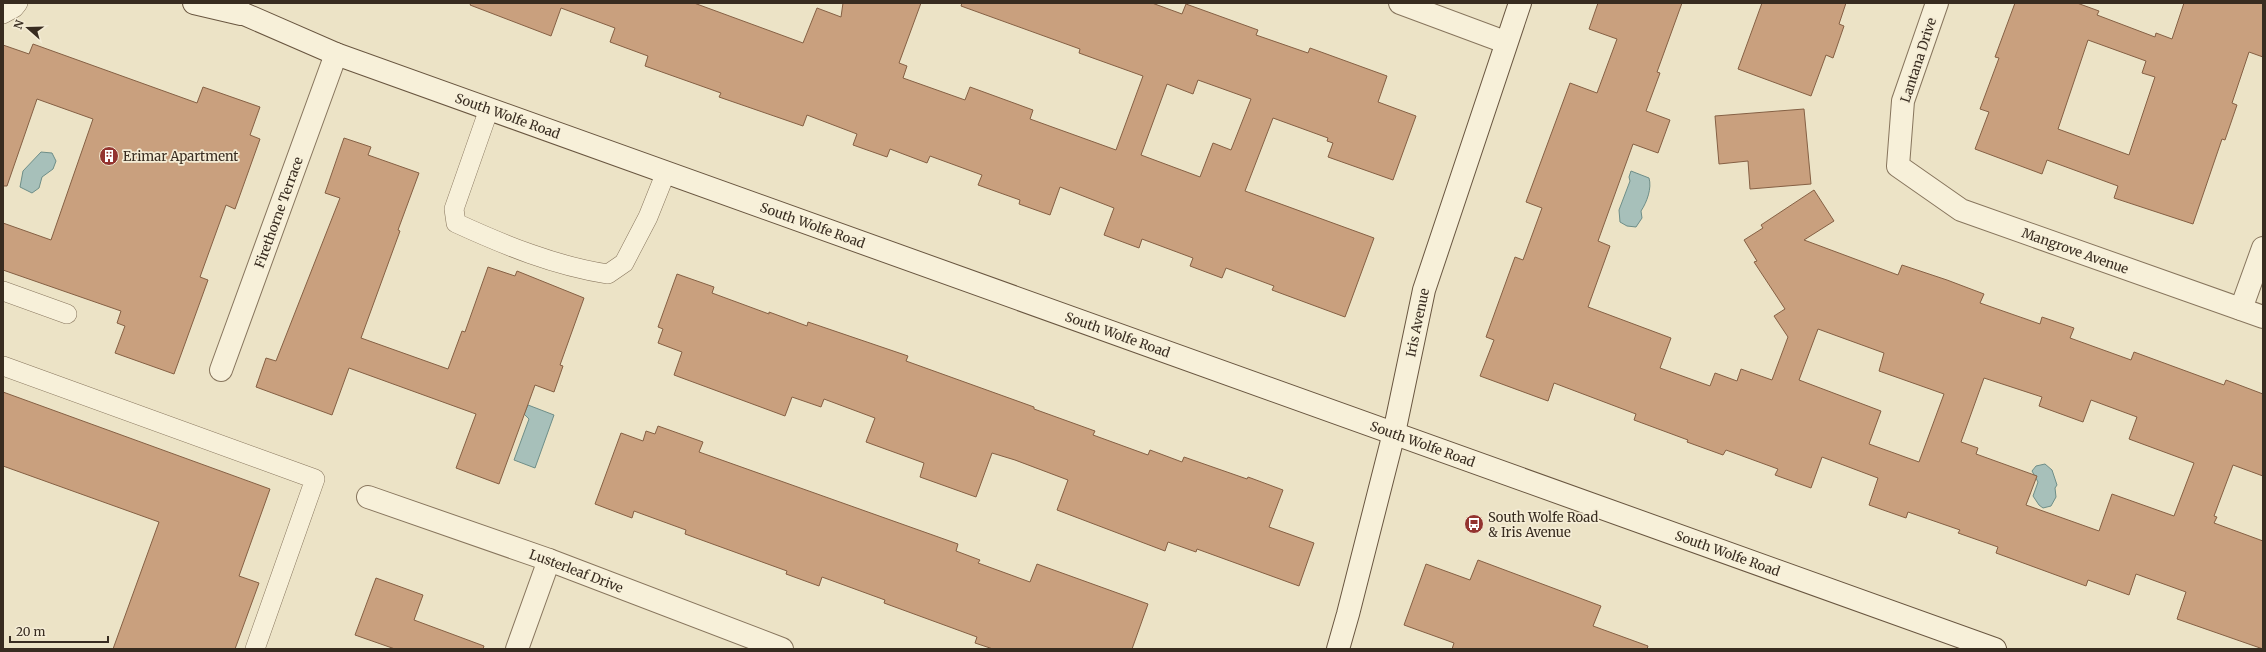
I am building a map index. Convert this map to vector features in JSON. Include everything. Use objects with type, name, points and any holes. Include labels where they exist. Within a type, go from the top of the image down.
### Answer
[{"type":"street","name":"South Wolfe Road","points":[[194,3],[235,9],[336,54],[1995,649]]},
{"type":"street","points":[[1400,3],[1506,42]]},
{"type":"street","name":"Iris Avenue","points":[[1338,649],[1394,433],[1424,290],[1520,3]]},
{"type":"street","name":"Lantana Drive","points":[[1898,166],[1903,101],[1937,3]]},
{"type":"street","name":"Firethorne Terrace","points":[[221,370],[336,54]]},
{"type":"street","name":"Mangrove Avenue","points":[[1898,166],[1961,210],[2263,317]]},
{"type":"street","points":[[2241,310],[2263,248]]},
{"type":"street","name":"Lusterleaf Drive","points":[[368,496],[549,560],[782,649]]},
{"type":"street","points":[[517,649],[549,560]]},
{"type":"lane","points":[[3,14],[14,8],[18,3]]},
{"type":"lane","points":[[489,109],[454,209],[456,223],[553,261],[583,270],[608,274],[624,263],[648,217],[666,172]]},
{"type":"lane","points":[[3,291],[67,314]]},
{"type":"lane","points":[[3,366],[315,479],[255,649]]},
{"type":"water","points":[[41,152],[52,153],[56,161],[53,169],[42,177],[39,188],[32,193],[20,187],[23,171]]},
{"type":"water","points":[[1631,171],[1649,178],[1650,182],[1648,195],[1641,211],[1642,218],[1636,227],[1627,226],[1620,222],[1619,210],[1630,181],[1629,177]]},
{"type":"water","points":[[528,405],[554,415],[535,468],[514,460],[529,419],[524,414]]},
{"type":"water","points":[[2045,464],[2052,470],[2057,485],[2055,488],[2056,497],[2051,506],[2043,508],[2033,496],[2038,482],[2032,471],[2036,466]]},
{"type":"building","points":[[471,3],[694,3],[803,43],[817,8],[841,17],[843,3],[921,3],[899,63],[907,66],[903,78],[965,100],[970,87],[1033,110],[1030,119],[1116,150],[1143,76],[1079,53],[1080,49],[961,6],[962,3],[1152,3],[1182,14],[1186,4],[1258,30],[1256,35],[1308,53],[1310,48],[1387,76],[1378,102],[1416,116],[1393,180],[1328,157],[1333,143],[1327,141],[1328,138],[1273,118],[1245,191],[1374,238],[1345,317],[1272,290],[1274,286],[1226,268],[1222,278],[1190,266],[1193,258],[1142,239],[1139,248],[1104,235],[1114,208],[1060,187],[1050,215],[1019,204],[1020,200],[978,185],[982,175],[930,156],[927,163],[890,149],[887,157],[853,145],[857,134],[807,115],[803,126],[719,97],[721,93],[645,66],[648,56],[610,42],[615,28],[561,8],[551,36],[470,5]],"holes":[[[1198,80],[1251,99],[1231,150],[1213,143],[1200,177],[1141,155],[1167,84],[1193,94]]]},
{"type":"building","points":[[1598,3],[1682,3],[1657,72],[1660,73],[1646,111],[1670,120],[1658,153],[1633,144],[1598,241],[1610,246],[1588,307],[1671,338],[1660,368],[1710,386],[1715,373],[1737,381],[1741,369],[1772,380],[1788,337],[1774,316],[1785,309],[1754,262],[1757,261],[1744,240],[1763,228],[1761,225],[1814,190],[1834,221],[1804,240],[1898,275],[1902,265],[1947,280],[1984,294],[1980,303],[2040,324],[2042,317],[2074,328],[2070,338],[2131,360],[2134,352],[2224,385],[2226,380],[2263,394],[2263,476],[2233,465],[2214,516],[2217,517],[2214,523],[2263,541],[2263,649],[2177,619],[2186,592],[2136,574],[2129,595],[2088,580],[2086,586],[1996,553],[1998,547],[1958,533],[1960,530],[1908,512],[1906,518],[1869,505],[1878,478],[1822,457],[1811,488],[1775,475],[1778,469],[1726,450],[1723,455],[1687,442],[1688,440],[1634,420],[1636,414],[1554,383],[1548,401],[1480,376],[1494,340],[1486,337],[1515,257],[1523,260],[1542,208],[1526,202],[1570,83],[1597,93],[1617,39],[1589,29]],"holes":[[[1818,329],[1884,353],[1879,371],[1944,394],[1919,462],[1869,444],[1881,411],[1799,380]],[[1984,378],[2042,397],[2039,406],[2083,422],[2091,400],[2137,417],[2129,439],[2194,463],[2174,516],[2112,494],[2099,531],[2026,505],[2037,476],[1976,454],[1978,448],[1961,442]]]},
{"type":"building","points":[[1762,3],[1846,3],[1839,24],[1844,26],[1833,58],[1826,55],[1811,96],[1738,69]]},
{"type":"building","points":[[2015,3],[2077,3],[2099,11],[2097,15],[2155,37],[2156,33],[2172,39],[2184,3],[2263,3],[2263,57],[2249,52],[2232,103],[2237,105],[2225,140],[2222,139],[2193,224],[2114,198],[2118,186],[2047,160],[2042,174],[1975,149],[1989,112],[1980,109],[1999,58],[1995,57]],"holes":[[[2088,40],[2146,61],[2142,73],[2155,77],[2129,155],[2058,129]]]},
{"type":"building","points":[[33,44],[197,103],[203,87],[260,107],[250,135],[260,139],[235,209],[226,205],[200,277],[208,280],[174,374],[115,353],[125,326],[117,323],[121,311],[3,270],[3,223],[51,240],[93,119],[37,99],[7,186],[3,186],[3,45],[29,54]]},
{"type":"building","points":[[1804,109],[1811,184],[1750,189],[1748,161],[1719,164],[1715,116]]},
{"type":"building","points":[[344,138],[371,147],[368,155],[419,173],[398,230],[400,231],[361,338],[448,369],[462,331],[465,332],[488,267],[515,276],[517,271],[584,298],[560,365],[563,366],[554,392],[535,385],[499,484],[456,468],[476,414],[349,368],[332,415],[256,387],[266,358],[276,361],[340,198],[325,193]]},
{"type":"building","points":[[677,274],[714,287],[712,293],[769,314],[769,312],[807,326],[808,322],[908,356],[906,361],[1034,407],[1034,409],[1095,431],[1093,435],[1148,455],[1150,450],[1182,462],[1184,457],[1247,479],[1248,477],[1283,490],[1269,527],[1314,543],[1299,586],[1197,549],[1196,552],[1168,542],[1165,551],[1057,510],[1068,480],[1015,460],[992,453],[976,497],[920,477],[924,463],[866,442],[875,418],[824,399],[821,407],[792,397],[785,416],[674,375],[682,352],[658,343],[663,329],[658,327]]},
{"type":"building","points":[[3,392],[270,489],[239,576],[259,583],[235,649],[113,649],[159,522],[3,466]]},
{"type":"building","points":[[658,426],[703,442],[699,452],[958,544],[956,551],[980,560],[978,563],[1030,582],[1037,564],[1148,604],[1132,649],[993,649],[975,643],[977,637],[884,603],[885,600],[822,577],[819,586],[786,574],[787,571],[685,534],[686,530],[634,511],[632,518],[595,504],[621,433],[643,441],[646,431],[655,434]]},
{"type":"building","points":[[1478,560],[1601,606],[1593,626],[1648,646],[1647,649],[1452,649],[1454,643],[1404,625],[1426,564],[1470,580]]},
{"type":"building","points":[[376,578],[423,595],[414,620],[484,646],[483,649],[395,649],[355,635]]},
{"type":"place","name":"Erimar Apartment","points":[[109,156]]},
{"type":"place","name":"South Wolfe Road & Iris Avenue","points":[[1474,524]]}]
